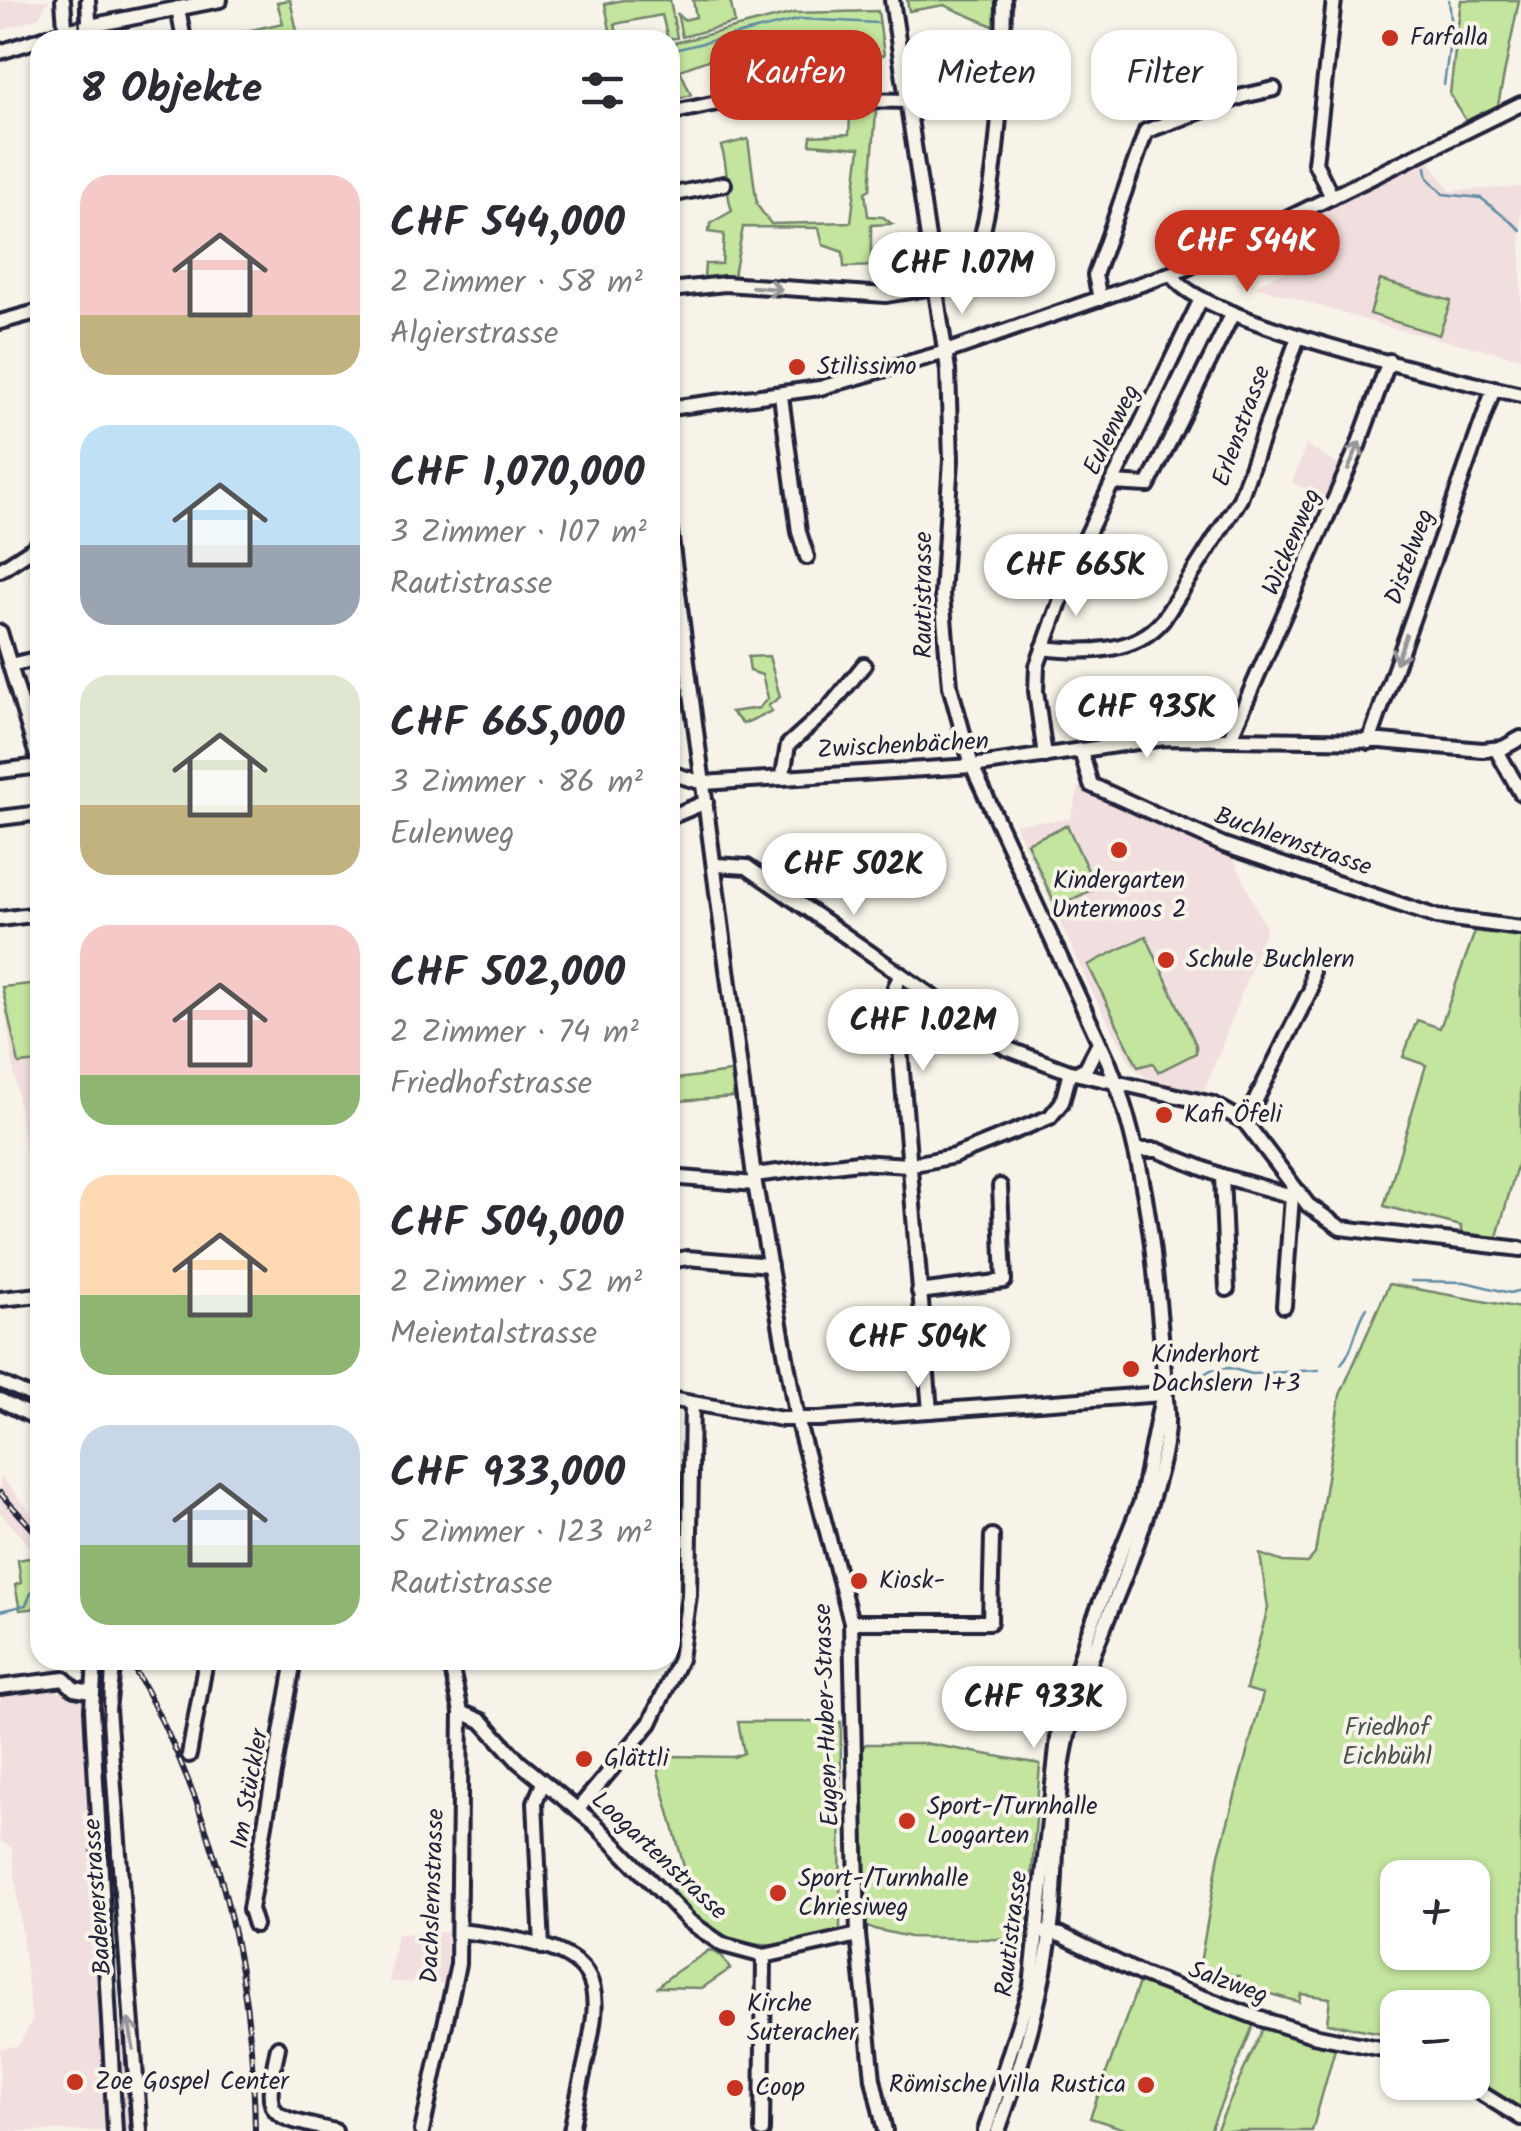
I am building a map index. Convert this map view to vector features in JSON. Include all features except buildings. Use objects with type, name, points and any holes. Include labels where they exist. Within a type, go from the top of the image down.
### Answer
[{"type":"street","points":[[63,0],[66,30]]},
{"type":"street","points":[[88,0],[89,30]]},
{"type":"street","points":[[100,30],[220,0]]},
{"type":"street","name":"Rautistrasse","points":[[892,0],[902,53]]},
{"type":"street","points":[[680,289],[725,284],[858,296],[936,290],[960,285],[968,278],[983,231],[999,110],[1004,0]]},
{"type":"street","points":[[1332,197],[1315,162],[1334,0]]},
{"type":"street","points":[[178,8],[182,30]]},
{"type":"street","points":[[0,52],[30,44]]},
{"type":"street","points":[[1100,299],[1095,274],[1146,131],[1242,96],[1274,89]]},
{"type":"street","points":[[680,111],[740,98],[902,101]]},
{"type":"street","points":[[680,407],[781,396],[946,352],[1174,275],[1521,104]]},
{"type":"street","name":"Rautistrasse","points":[[914,120],[946,352],[951,460],[942,574],[943,642],[950,686],[972,766],[1116,1082],[1136,1150],[1167,1412],[1157,1478],[1086,1668],[1066,1742],[1040,2002],[998,2131]]},
{"type":"street","points":[[680,193],[724,184]]},
{"type":"street","points":[[1174,275],[1180,287],[1200,299],[1298,337],[1521,395]]},
{"type":"street","name":"Eulenweg","points":[[1045,756],[1036,691],[1043,648],[1074,560],[1200,299]]},
{"type":"street","points":[[1112,483],[1148,486],[1233,313]]},
{"type":"street","points":[[0,322],[30,314]]},
{"type":"street","name":"Erlenstrasse","points":[[1043,648],[1126,647],[1153,632],[1163,620],[1240,499],[1298,337]]},
{"type":"street","name":"Wickenweg","points":[[1230,738],[1358,446],[1389,362]]},
{"type":"street","name":"Distelweg","points":[[1368,742],[1494,388]]},
{"type":"street","points":[[781,396],[799,532],[808,557]]},
{"type":"street","points":[[0,570],[30,550]]},
{"type":"street","name":"Eugen-Huber-Strasse","points":[[680,610],[754,1179],[797,1419],[852,1622],[858,1935],[874,2079],[885,2131]]},
{"type":"street","points":[[0,632],[30,732]]},
{"type":"street","points":[[10,665],[30,660]]},
{"type":"street","points":[[783,775],[788,745],[828,708],[864,664]]},
{"type":"street","name":"Zwischenbächen","points":[[702,783],[972,766],[1148,739],[1368,742],[1496,750],[1521,738]]},
{"type":"street","points":[[1496,750],[1521,793]]},
{"type":"street","name":"Buchlernstrasse","points":[[1081,751],[1090,785],[1224,845],[1437,916],[1521,928]]},
{"type":"street","points":[[0,771],[30,767]]},
{"type":"street","points":[[680,776],[702,783]]},
{"type":"street","points":[[680,813],[706,802]]},
{"type":"street","points":[[0,818],[30,814]]},
{"type":"street","points":[[716,865],[748,868],[1006,1048],[1073,1073],[1213,1104],[1245,1122],[1282,1164],[1295,1194],[1284,1306]]},
{"type":"street","points":[[0,920],[30,916]]},
{"type":"street","points":[[1245,1122],[1311,988],[1312,970]]},
{"type":"street","points":[[900,976],[895,987],[930,1411]]},
{"type":"street","points":[[680,1177],[754,1179],[858,1162],[909,1165],[954,1156],[1050,1117],[1062,1102],[1073,1073],[1086,1068],[1099,1044]]},
{"type":"street","points":[[1136,1150],[1156,1150],[1222,1176],[1295,1194],[1341,1228],[1521,1250]]},
{"type":"street","points":[[1222,1176],[1228,1289]]},
{"type":"street","points":[[919,1292],[1004,1281],[1000,1186]]},
{"type":"street","points":[[680,1260],[700,1258],[770,1266]]},
{"type":"street","points":[[0,1298],[30,1296]]},
{"type":"street","points":[[0,1383],[30,1397]]},
{"type":"street","points":[[680,1401],[797,1419],[1162,1394]]},
{"type":"street","points":[[0,1400],[30,1415]]},
{"type":"street","points":[[680,1659],[690,1595],[688,1488],[692,1403]]},
{"type":"street","points":[[852,1622],[990,1622],[992,1536]]},
{"type":"street","name":"Badenerstrasse","points":[[94,1670],[92,1692],[115,2131]]},
{"type":"street","name":"Badenerstrasse","points":[[113,1670],[108,1709],[140,2131]]},
{"type":"street","points":[[189,1756],[204,1670]]},
{"type":"street","name":"Im Stückler","points":[[256,1925],[250,1909],[292,1670]]},
{"type":"street","name":"Dachslernstrasse","points":[[422,2131],[456,1985],[461,1712],[452,1670]]},
{"type":"street","points":[[578,1809],[650,1723],[675,1670]]},
{"type":"street","points":[[0,1687],[64,1679],[74,1689],[92,1692]]},
{"type":"street","name":"Loogartenstrasse","points":[[461,1712],[482,1721],[704,1934],[723,1945],[764,1956],[858,1935]]},
{"type":"street","points":[[542,1947],[535,1802],[543,1783]]},
{"type":"street","points":[[459,1932],[542,1947],[579,1964],[591,1976],[596,1992],[594,2028],[571,2131]]},
{"type":"street","name":"Rautistrasse","points":[[985,2131],[1020,2030],[1045,1932]]},
{"type":"street","name":"Salzweg","points":[[1045,1932],[1261,2020],[1313,2036],[1380,2049]]},
{"type":"street","points":[[762,2131],[764,1956]]},
{"type":"street","points":[[278,2047],[268,2094],[274,2110],[288,2120],[335,2131]]},
{"type":"street","points":[[1490,2098],[1521,2118]]},
{"type":"shaded area","points":[[0,0],[49,0],[39,17],[0,31]]},
{"type":"shaded area","points":[[1429,160],[1450,191],[1521,187],[1521,358],[1388,327],[1255,286],[1291,268],[1276,235]]},
{"type":"shaded area","points":[[1306,445],[1343,468],[1330,499],[1292,483]]},
{"type":"shaded area","name":"Schule Buchlern","points":[[1080,786],[1230,851],[1266,929],[1204,1092],[1147,1078],[1132,1065],[1092,992],[1015,824],[1070,819]]},
{"type":"shaded area","points":[[30,984],[30,1183],[2,987]]},
{"type":"shaded area","points":[[0,1476],[30,1511],[30,1546],[0,1512]]},
{"type":"shaded area","points":[[41,1688],[83,1696],[89,1808],[82,1813],[84,1826],[90,1827],[104,2032],[140,2029],[146,2131],[0,2131],[0,2048],[18,2046],[32,2021],[12,1848],[0,1841],[0,1694]]},
{"type":"shaded area","points":[[448,1932],[446,1983],[389,1982],[397,1934]]},
{"type":"green space","points":[[290,0],[297,30],[251,30],[283,23],[277,2]]},
{"type":"green space","points":[[670,0],[676,30],[666,30],[662,15],[615,24],[616,30],[610,30],[605,4]]},
{"type":"green space","points":[[693,0],[730,0],[735,23],[682,37],[677,13],[683,20],[696,17]]},
{"type":"green space","points":[[907,0],[1000,0],[1000,29],[944,5],[909,11]]},
{"type":"green space","points":[[1461,0],[1519,0],[1498,105],[1466,121],[1450,94]]},
{"type":"green space","points":[[878,11],[881,30],[726,30],[794,13]]},
{"type":"green space","points":[[710,34],[710,59],[680,70],[680,42]]},
{"type":"green space","points":[[680,70],[691,95],[680,98]]},
{"type":"green space","points":[[850,120],[875,120],[870,189],[865,192],[868,216],[883,217],[892,224],[871,225],[871,260],[884,259],[882,266],[844,267],[843,252],[823,245],[819,228],[743,227],[733,281],[704,278],[705,264],[722,264],[724,234],[708,232],[711,223],[732,211],[721,146],[748,139],[757,205],[771,224],[851,222],[860,148],[810,144],[811,136],[849,134]]},
{"type":"green space","points":[[1380,280],[1451,301],[1439,335],[1370,314]]},
{"type":"green space","points":[[769,656],[780,697],[768,706],[772,711],[743,724],[731,712],[759,708],[768,698],[762,675],[750,671],[748,657]]},
{"type":"green space","points":[[1067,825],[1096,888],[1056,907],[1027,843]]},
{"type":"green space","points":[[1477,926],[1521,934],[1521,1151],[1497,1237],[1461,1234],[1461,1226],[1384,1206],[1426,1065],[1403,1057],[1417,1020],[1440,1028]]},
{"type":"green space","points":[[1146,936],[1196,1045],[1196,1053],[1158,1072],[1153,1063],[1138,1067],[1088,965]]},
{"type":"green space","points":[[30,984],[30,1063],[19,1064],[2,987]]},
{"type":"green space","points":[[731,1072],[734,1097],[680,1101],[680,1078]]},
{"type":"green space","name":"Friedhof Eichbühl","points":[[1389,1284],[1521,1308],[1521,2108],[1490,2090],[1490,1990],[1380,1990],[1380,2033],[1327,2023],[1330,1998],[1301,1994],[1299,2002],[1238,1985],[1239,1976],[1199,1969],[1219,1855],[1263,1694],[1246,1689],[1268,1608],[1260,1554],[1283,1562],[1307,1563],[1315,1554],[1340,1395]]},
{"type":"green space","points":[[30,1558],[30,1609],[20,1610],[15,1585],[21,1583],[18,1560]]},
{"type":"green space","points":[[738,1722],[841,1722],[840,1930],[790,1944],[748,1943],[710,1927],[672,1892],[687,1878],[658,1771],[673,1756],[734,1757],[744,1753]]},
{"type":"green space","points":[[866,1744],[929,1744],[1040,1764],[1027,1940],[910,1937],[865,1927],[861,1749]]},
{"type":"green space","points":[[709,1950],[722,1956],[730,1969],[702,1988],[658,1987],[669,1976]]},
{"type":"green space","points":[[1141,1977],[1255,2021],[1210,2131],[1131,2131],[1090,2118]]},
{"type":"green space","points":[[1265,2024],[1336,2045],[1312,2131],[1216,2131]]},
{"type":"waterway","points":[[1444,85],[1452,27],[1449,0]]},
{"type":"waterway","points":[[680,49],[801,19],[878,23]]},
{"type":"waterway","points":[[1426,167],[1428,178],[1443,194],[1481,198],[1521,230]]},
{"type":"waterway","points":[[1411,1281],[1465,1282],[1510,1293],[1521,1290]]},
{"type":"waterway","points":[[1341,1364],[1367,1308]]},
{"type":"waterway","points":[[1180,1388],[1211,1370],[1229,1368],[1252,1374],[1319,1370]]},
{"type":"waterway","points":[[0,1611],[26,1605],[30,1596]]},
{"type":"tram line","points":[[79,0],[80,30]]},
{"type":"tram line","points":[[0,1389],[30,1402]]},
{"type":"tram line","points":[[106,1670],[103,1722],[130,2131]]},
{"type":"railway","points":[[0,1493],[30,1526]]},
{"type":"railway","points":[[134,1670],[184,1771],[223,1887],[246,2007],[255,2131]]},
{"type":"place","name":"Farfalla","points":[[1390,38]]},
{"type":"place","name":"Stilissimo","points":[[797,367]]},
{"type":"place","name":"Kindergarten Untermoos 2","points":[[1119,850]]},
{"type":"place","name":"Schule Buchlern","points":[[1166,960]]},
{"type":"place","name":"Kafi Öfeli","points":[[1164,1115]]},
{"type":"place","name":"Kinderhort Dachslern 1+3","points":[[1131,1369]]},
{"type":"place","name":"Kiosk-","points":[[859,1581]]},
{"type":"place","name":"Glättli","points":[[584,1759]]},
{"type":"place","name":"Sport-/Turnhalle Loogarten","points":[[907,1821]]},
{"type":"place","name":"Sport-/Turnhalle Chriesiweg","points":[[778,1893]]},
{"type":"place","name":"Kirche Suteracher","points":[[727,2018]]},
{"type":"place","name":"Zoe Gospel Center","points":[[75,2082]]},
{"type":"place","name":"Römische Villa Rustica","points":[[1146,2085]]},
{"type":"place","name":"Coop","points":[[735,2088]]}]
